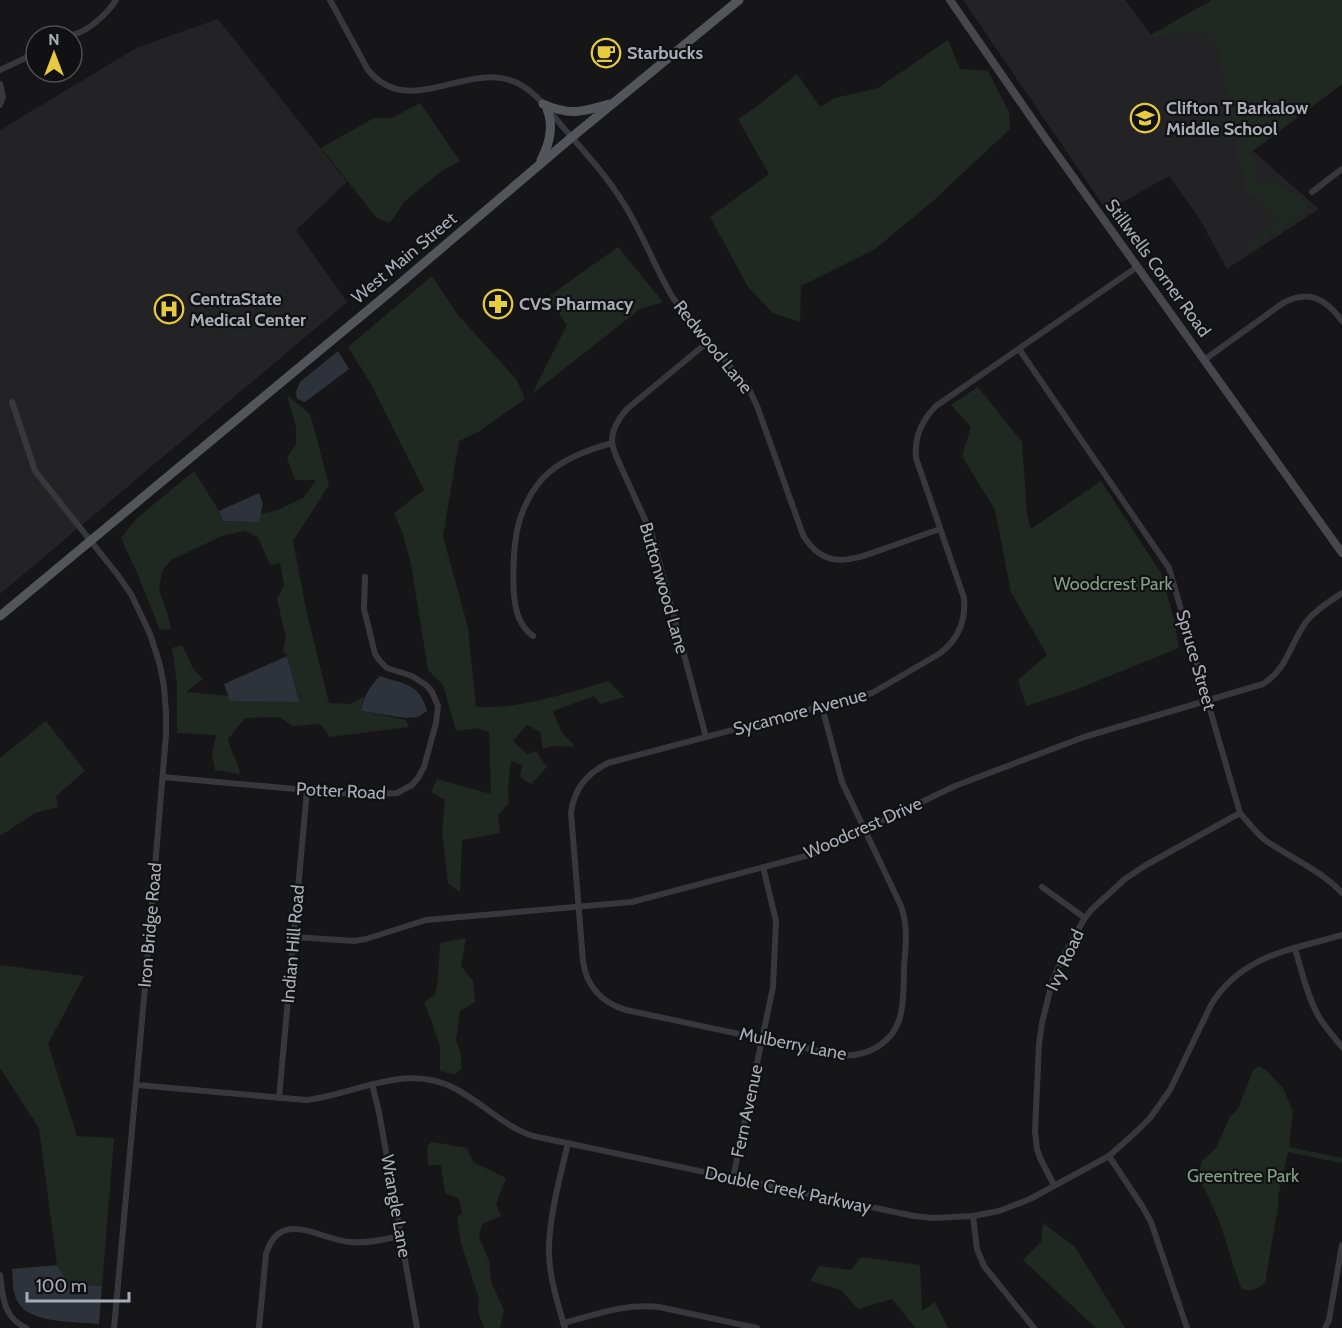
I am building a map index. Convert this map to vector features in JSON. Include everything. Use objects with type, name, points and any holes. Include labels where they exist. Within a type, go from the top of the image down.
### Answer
[{"type":"main road","name":"West Main Street","points":[[0,616],[739,0]]},
{"type":"main road","points":[[545,106],[583,112],[614,102]]},
{"type":"main road","points":[[537,167],[549,141],[551,122],[545,106]]},
{"type":"street","points":[[84,29],[100,19],[116,0]]},
{"type":"street","name":"Redwood Lane","points":[[330,0],[368,70],[387,86],[403,91],[418,91],[461,81],[498,77],[514,81],[524,87],[545,106],[624,203],[673,298],[744,382],[753,396],[803,535],[816,551],[830,558],[850,560],[940,530]]},
{"type":"street","name":"Stillwells Corner Road","points":[[950,0],[1046,140],[1342,553]]},
{"type":"street","points":[[0,70],[24,59]]},
{"type":"street","points":[[0,84],[3,97],[0,105]]},
{"type":"street","points":[[1312,192],[1342,169]]},
{"type":"street","name":"Sycamore Avenue","points":[[599,995],[588,980],[584,968],[578,907],[571,813],[574,797],[582,782],[591,773],[608,763],[877,691],[939,654],[954,641],[963,623],[964,602],[916,458],[916,441],[921,424],[936,406],[1137,267]]},
{"type":"street","points":[[1203,360],[1293,298],[1319,299],[1329,306],[1342,321]]},
{"type":"street","points":[[532,636],[523,627],[518,617],[514,591],[516,535],[530,495],[539,483],[560,464],[580,453],[612,442],[615,428],[627,409],[709,341]]},
{"type":"street","name":"Spruce Street","points":[[1019,349],[1169,568],[1240,813],[1265,839],[1327,879],[1342,893]]},
{"type":"street","name":"Iron Bridge Road","points":[[12,402],[35,471],[131,594],[150,634],[164,687],[166,735],[163,777],[114,1328]]},
{"type":"street","name":"Buttonwood Lane","points":[[612,442],[616,456],[652,535],[706,737]]},
{"type":"street","name":"Potter Road","points":[[163,777],[362,795],[392,794],[412,786],[422,772],[436,723],[438,706],[426,685],[412,676],[387,668],[375,654],[364,609],[365,577]]},
{"type":"street","name":"Woodcrest Drive","points":[[294,937],[354,941],[426,920],[632,902],[813,854],[955,786],[1084,737],[1256,687],[1269,680],[1284,664],[1307,621],[1342,593]]},
{"type":"street","name":"Mulberry Lane","points":[[599,995],[610,1004],[626,1010],[837,1055],[851,1056],[867,1053],[880,1046],[889,1037],[897,1025],[902,1006],[905,916],[842,782],[822,707]]},
{"type":"street","name":"Indian Hill Road","points":[[279,1098],[307,790]]},
{"type":"street","name":"Ivy Road","points":[[1054,1185],[1041,1161],[1035,1132],[1042,1023],[1052,982],[1062,958],[1091,910],[1125,879],[1240,813]]},
{"type":"street","name":"Fern Avenue","points":[[733,1178],[773,987],[777,928],[763,867]]},
{"type":"street","points":[[1042,887],[1085,918]]},
{"type":"street","name":"Double Creek Parkway","points":[[137,1085],[306,1100],[372,1084],[406,1078],[425,1079],[441,1082],[464,1093],[516,1129],[533,1136],[914,1216],[933,1218],[973,1216],[1018,1204],[1109,1156],[1150,1118],[1170,1090],[1211,1005],[1224,986],[1255,962],[1342,935]]},
{"type":"street","points":[[1295,949],[1314,1008],[1342,1047]]},
{"type":"street","name":"Wrangle Lane","points":[[372,1084],[380,1112],[417,1328]]},
{"type":"street","points":[[568,1143],[551,1221],[549,1253],[554,1289],[564,1326],[623,1307],[646,1305],[758,1328]]},
{"type":"street","points":[[1109,1156],[1151,1222],[1187,1328]]},
{"type":"street","points":[[973,1216],[977,1249],[984,1266],[1034,1328]]},
{"type":"street","points":[[259,1328],[266,1254],[272,1240],[280,1233],[299,1228],[334,1240],[350,1242],[401,1236]]},
{"type":"street","points":[[1325,1328],[1329,1320],[1342,1245]]},
{"type":"street","points":[[0,1275],[1,1294],[6,1309],[10,1316],[26,1328]]},
{"type":"shaded area","points":[[963,0],[1125,0],[1151,35],[1212,0],[1342,0],[1342,84],[1253,151],[1319,209],[1227,269],[1201,221],[1169,176],[1107,211]]},
{"type":"shaded area","name":"CentraState Medical Center","points":[[218,19],[347,182],[296,230],[347,302],[0,594],[0,130],[76,84],[84,84],[84,79],[138,47]]},
{"type":"shaded area","points":[[338,351],[349,369],[305,402],[297,399],[296,392],[300,382]]},
{"type":"shaded area","points":[[259,493],[263,504],[259,522],[223,521],[219,511]]},
{"type":"shaded area","points":[[287,656],[299,702],[230,701],[224,684]]},
{"type":"shaded area","points":[[380,676],[410,686],[420,695],[427,711],[418,717],[405,718],[361,711],[367,692]]},
{"type":"shaded area","points":[[57,1265],[69,1284],[102,1286],[99,1324],[68,1322],[34,1315],[26,1311],[17,1301],[13,1288],[12,1269]]},
{"type":"green space","points":[[1212,0],[1342,0],[1342,84],[1250,152],[1259,166],[1254,180],[1258,187],[1272,180],[1305,201],[1310,210],[1248,251],[1244,246],[1276,223],[1257,195],[1252,197],[1244,184],[1218,48],[1203,34],[1195,32],[1151,35]]},
{"type":"green space","points":[[948,40],[960,69],[988,71],[1009,112],[1010,129],[933,201],[875,249],[801,286],[800,322],[773,313],[748,287],[710,217],[769,174],[738,119],[797,74],[820,107],[835,98],[878,88]]},
{"type":"green space","points":[[420,103],[460,161],[440,172],[405,201],[390,223],[377,218],[321,148],[374,118],[392,118]]},
{"type":"green space","points":[[618,247],[663,302],[640,309],[532,394],[567,325],[548,297]]},
{"type":"green space","points":[[432,276],[458,315],[517,380],[525,399],[478,432],[459,441],[443,536],[468,628],[476,707],[527,703],[609,681],[624,697],[600,704],[594,696],[553,711],[562,733],[575,746],[543,749],[540,732],[527,725],[513,741],[527,754],[536,751],[547,767],[531,784],[520,777],[522,765],[511,761],[509,803],[498,815],[500,833],[462,840],[460,892],[448,883],[442,833],[445,800],[431,792],[437,779],[491,794],[489,732],[478,728],[456,731],[443,685],[428,670],[411,564],[403,534],[394,513],[424,490],[372,386],[348,347]]},
{"type":"green space","name":"Woodcrest Park","points":[[978,387],[1022,442],[1027,514],[1031,529],[1101,481],[1161,573],[1174,619],[1179,648],[1075,690],[1026,706],[1018,680],[1047,655],[1011,592],[995,510],[962,456],[971,427],[951,405]]},
{"type":"green space","points":[[287,395],[310,414],[329,485],[293,541],[306,609],[329,703],[350,704],[364,696],[361,711],[406,720],[409,727],[330,737],[320,724],[293,726],[279,717],[245,718],[228,739],[240,774],[215,770],[212,754],[216,735],[177,733],[177,683],[172,648],[182,645],[194,670],[203,679],[186,692],[299,702],[287,656],[283,651],[286,638],[277,599],[284,585],[280,563],[270,565],[258,537],[245,531],[222,536],[171,560],[162,571],[159,590],[171,629],[160,630],[121,538],[137,518],[194,471],[223,521],[258,522],[260,514],[278,510],[303,498],[316,480],[295,480],[287,458],[296,444],[296,427]]},
{"type":"green space","points":[[46,721],[85,771],[56,796],[58,807],[35,813],[0,836],[0,758]]},
{"type":"green space","points":[[466,938],[461,966],[473,981],[475,1002],[460,1011],[456,1040],[461,1054],[461,1069],[455,1074],[440,1071],[440,1046],[424,1002],[435,995],[440,943]]},
{"type":"green space","points":[[0,965],[84,976],[48,1044],[77,1136],[114,1138],[102,1286],[69,1284],[57,1265],[39,1128],[0,1068]]},
{"type":"green space","name":"Greentree Park","points":[[1259,1066],[1283,1088],[1293,1111],[1289,1147],[1342,1158],[1342,1163],[1288,1152],[1278,1197],[1265,1283],[1248,1290],[1242,1289],[1239,1283],[1219,1220],[1203,1186],[1199,1171],[1202,1161],[1216,1148],[1230,1117],[1238,1109],[1253,1070]]},
{"type":"green space","points":[[432,1142],[467,1148],[473,1162],[506,1178],[496,1204],[501,1216],[482,1224],[479,1238],[489,1260],[491,1282],[504,1310],[500,1328],[484,1328],[478,1312],[479,1299],[461,1243],[457,1218],[462,1213],[459,1199],[445,1193],[441,1165],[428,1165],[427,1146]]},
{"type":"green space","points":[[1043,1223],[1075,1247],[1125,1328],[1096,1328],[1023,1260],[1041,1242]]},
{"type":"green space","points":[[861,1257],[920,1265],[922,1311],[935,1302],[948,1328],[916,1328],[892,1299],[858,1309],[841,1290],[810,1281],[819,1266],[851,1270]]},
{"type":"place","name":"Starbucks","points":[[606,53]]},
{"type":"place","name":"Clifton T Barkalow Middle School","points":[[1145,118]]},
{"type":"place","name":"CVS Pharmacy","points":[[498,304]]},
{"type":"place","name":"CentraState Medical Center","points":[[169,309]]}]
